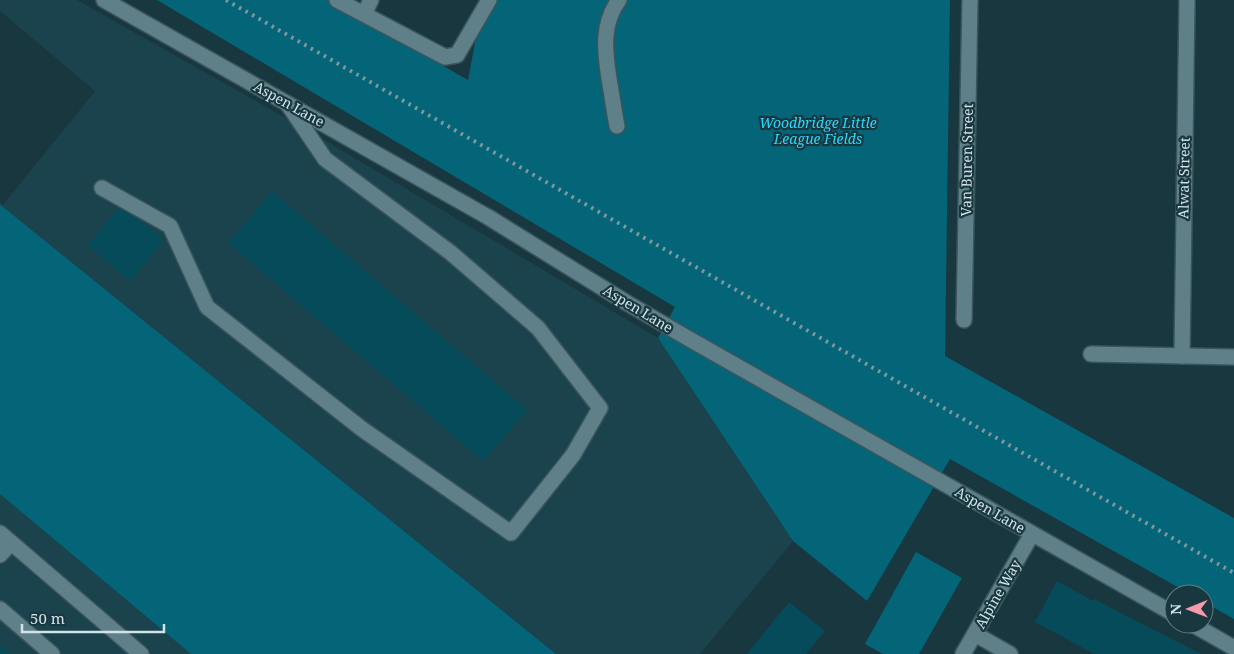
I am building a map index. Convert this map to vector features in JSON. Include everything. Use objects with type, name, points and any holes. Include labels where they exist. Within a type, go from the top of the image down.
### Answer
[{"type":"street","name":"Aspen Lane","points":[[104,0],[488,217],[682,335],[1164,608]]},
{"type":"street","points":[[338,0],[445,57],[457,55],[489,0]]},
{"type":"street","points":[[358,11],[371,0]]},
{"type":"street","points":[[617,126],[605,53],[605,37],[610,14],[619,0]]},
{"type":"street","name":"Van Buren Street","points":[[964,320],[970,0]]},
{"type":"street","name":"Alwat Street","points":[[1182,356],[1187,0]]},
{"type":"street","points":[[102,188],[170,226],[207,307],[362,429],[511,532],[573,455],[600,408],[538,328],[451,253],[325,159],[288,103]]},
{"type":"street","points":[[1091,354],[1234,357]]},
{"type":"street","name":"Alpine Way","points":[[963,654],[1032,534]]},
{"type":"street","points":[[0,555],[5,538],[141,654]]},
{"type":"street","points":[[0,609],[52,654]]},
{"type":"street","points":[[975,634],[1010,654]]},
{"type":"street","points":[[1210,634],[1234,648]]},
{"type":"shaded area","points":[[0,0],[77,0],[321,138],[658,338],[793,541],[700,654],[556,654],[2,206],[95,91],[0,11]]},
{"type":"shaded area","points":[[0,494],[191,654],[0,654]]},
{"type":"green space","name":"Woodbridge Little League Fields","points":[[157,0],[327,0],[468,80],[483,0],[950,0],[945,356],[1234,518],[1234,619],[1214,608],[1214,584],[1172,584],[950,459],[867,601],[793,541],[658,338],[675,307]]},
{"type":"green space","points":[[0,204],[556,654],[191,654],[0,494]]},
{"type":"green space","points":[[916,552],[962,578],[919,654],[883,654],[865,644]]},
{"type":"building","points":[[272,191],[527,410],[483,461],[228,243]]},
{"type":"building","points":[[121,205],[164,240],[130,281],[88,245]]},
{"type":"building","points":[[1057,581],[1093,601],[1094,599],[1201,654],[1094,654],[1035,622]]},
{"type":"building","points":[[789,602],[825,631],[806,654],[747,654]]},
{"type":"building","points":[[0,645],[11,654],[0,654]]},
{"type":"railway","points":[[226,0],[1234,573]]}]
